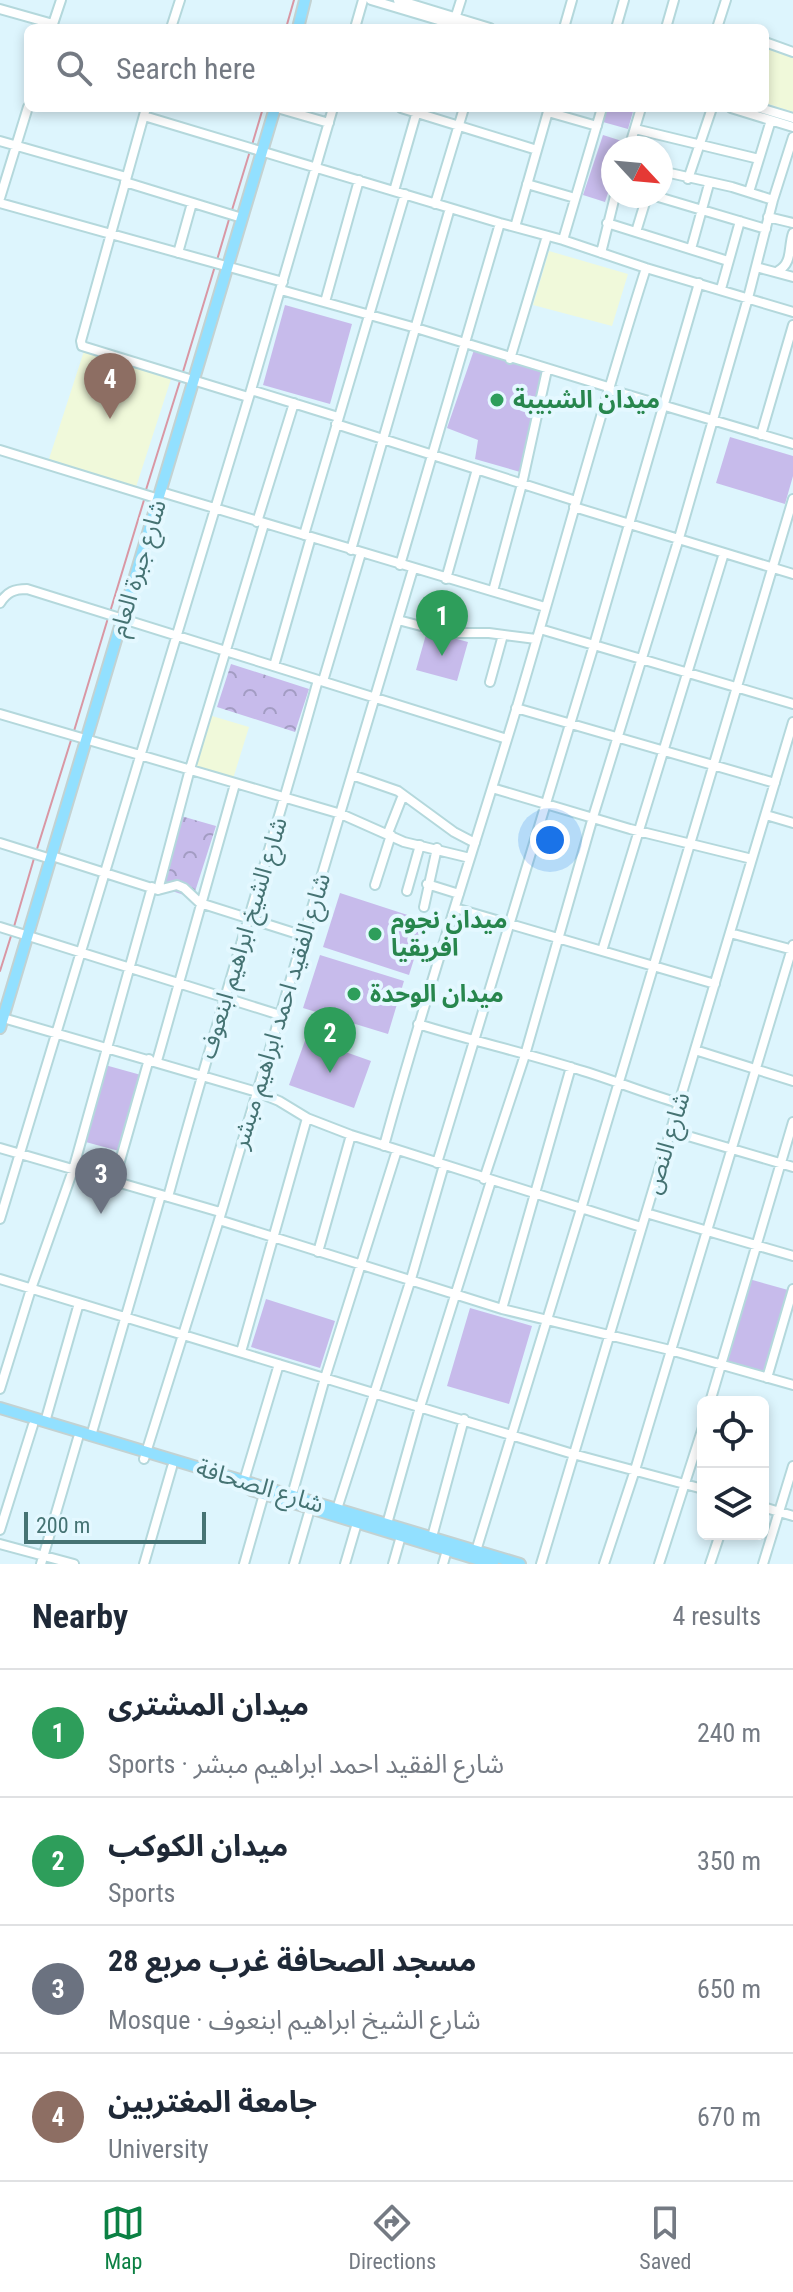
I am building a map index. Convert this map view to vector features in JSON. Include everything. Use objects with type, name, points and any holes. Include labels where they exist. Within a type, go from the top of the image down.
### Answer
[{"type":"main road","points":[[300,23],[307,0]]},
{"type":"main road","name":"شارع جبرة العام","points":[[2,1023],[275,112]]},
{"type":"main road","name":"شارع الصحافة","points":[[0,1408],[78,1438],[244,1481],[520,1564]]},
{"type":"main road","name":"شارع الصحافة","points":[[0,1416],[91,1436],[172,1467],[493,1564]]},
{"type":"street","points":[[54,24],[61,0]]},
{"type":"street","points":[[172,24],[180,0]]},
{"type":"street","points":[[356,24],[363,0]]},
{"type":"street","points":[[371,0],[439,24]]},
{"type":"street","points":[[455,21],[461,0]]},
{"type":"street","points":[[565,24],[572,0]]},
{"type":"street","points":[[617,24],[624,0]]},
{"type":"street","points":[[667,24],[674,0]]},
{"type":"street","points":[[720,24],[726,0]]},
{"type":"street","points":[[404,1],[470,24]]},
{"type":"street","points":[[1,12],[46,24]]},
{"type":"street","points":[[445,24],[455,21]]},
{"type":"street","points":[[455,21],[459,24]]},
{"type":"street","points":[[769,43],[793,52]]},
{"type":"street","points":[[769,111],[793,118]]},
{"type":"street","points":[[26,112],[0,201],[228,267],[325,302],[793,444]]},
{"type":"street","points":[[793,312],[262,151],[145,112],[81,341],[82,346],[194,381],[294,403],[383,440],[522,484],[629,523],[793,574]]},
{"type":"street","points":[[290,112],[329,123]]},
{"type":"street","points":[[0,1219],[250,394],[332,112]]},
{"type":"street","points":[[394,191],[417,112]]},
{"type":"street","points":[[423,112],[537,150]]},
{"type":"street","points":[[435,204],[463,112]]},
{"type":"street","points":[[515,227],[548,112]]},
{"type":"street","points":[[555,112],[597,126]]},
{"type":"street","points":[[563,240],[601,112]]},
{"type":"street","points":[[633,136],[640,112]]},
{"type":"street","points":[[688,179],[711,112]]},
{"type":"street","points":[[744,112],[793,127]]},
{"type":"street","points":[[749,192],[771,120]]},
{"type":"street","points":[[635,129],[658,136]]},
{"type":"street","points":[[387,1524],[593,817],[679,538],[793,137]]},
{"type":"street","points":[[673,139],[702,143],[759,159]]},
{"type":"street","points":[[0,141],[242,218]]},
{"type":"street","points":[[783,169],[793,172]]},
{"type":"street","points":[[673,175],[773,200]]},
{"type":"street","points":[[325,302],[359,180]]},
{"type":"street","points":[[527,184],[575,198]]},
{"type":"street","points":[[691,249],[709,184]]},
{"type":"street","points":[[274,666],[337,420],[405,194]]},
{"type":"street","points":[[673,201],[766,229]]},
{"type":"street","points":[[178,253],[192,203]]},
{"type":"street","name":"شارع الشيخ ابراهيم ابنعوف","points":[[91,1436],[320,681],[383,440],[450,208]]},
{"type":"street","points":[[601,253],[611,208]]},
{"type":"street","points":[[636,232],[643,208]]},
{"type":"street","points":[[768,217],[793,223]]},
{"type":"street","points":[[721,289],[740,221]]},
{"type":"street","points":[[400,565],[500,223]]},
{"type":"street","points":[[607,223],[728,261]]},
{"type":"street","points":[[510,359],[547,236]]},
{"type":"street","points":[[778,271],[786,267],[790,258],[792,239]]},
{"type":"street","points":[[756,267],[793,277]]},
{"type":"street","points":[[384,1146],[646,268]]},
{"type":"street","points":[[337,1509],[411,1279],[473,1041],[594,645],[699,283]]},
{"type":"street","points":[[761,435],[793,325]]},
{"type":"street","points":[[493,591],[522,484],[547,370]]},
{"type":"street","points":[[0,1389],[73,1170],[128,969],[226,651],[294,403]]},
{"type":"street","points":[[0,450],[545,607]]},
{"type":"street","points":[[446,579],[477,469]]},
{"type":"street","points":[[476,1551],[793,499]]},
{"type":"street","points":[[602,951],[724,553]]},
{"type":"street","name":"شارع الفقيد احمد ابراهيم مبشر","points":[[145,1456],[413,569]]},
{"type":"street","points":[[0,603],[7,593],[27,589],[507,739]]},
{"type":"street","points":[[398,620],[448,633],[536,639]]},
{"type":"street","points":[[540,629],[793,704]]},
{"type":"street","points":[[490,682],[503,635]]},
{"type":"street","points":[[516,708],[775,783]]},
{"type":"street","points":[[0,714],[341,814],[404,842],[470,858]]},
{"type":"street","name":"شارع النص","points":[[541,1564],[793,722]]},
{"type":"street","points":[[352,775],[403,795],[462,838],[475,843]]},
{"type":"street","points":[[114,1182],[177,984],[235,784]]},
{"type":"street","points":[[492,788],[752,859]]},
{"type":"street","points":[[375,885],[403,795]]},
{"type":"street","points":[[766,815],[793,823]]},
{"type":"street","points":[[455,853],[462,838]]},
{"type":"street","points":[[0,843],[155,888],[177,885],[200,903],[304,936]]},
{"type":"street","points":[[407,891],[420,845]]},
{"type":"street","points":[[424,907],[437,848]]},
{"type":"street","points":[[427,884],[459,894]]},
{"type":"street","points":[[455,908],[715,984]]},
{"type":"street","points":[[0,927],[280,1015]]},
{"type":"street","points":[[604,1564],[793,948],[730,933]]},
{"type":"street","points":[[2,1023],[56,1033],[201,1074],[257,1092],[307,1118],[351,1135],[641,1227]]},
{"type":"street","points":[[418,1024],[571,1067],[679,1103]]},
{"type":"street","points":[[695,1050],[793,1081]]},
{"type":"street","points":[[502,1309],[571,1067]]},
{"type":"street","points":[[241,1352],[307,1118]]},
{"type":"street","points":[[712,1396],[793,1122]]},
{"type":"street","points":[[671,1131],[793,1167]]},
{"type":"street","points":[[318,1252],[351,1135]]},
{"type":"street","points":[[0,1148],[165,1196],[275,1238],[502,1309],[670,1350],[793,1385]]},
{"type":"street","points":[[292,1495],[325,1378],[397,1150]]},
{"type":"street","points":[[646,1213],[793,1256]]},
{"type":"street","points":[[0,1279],[573,1454],[697,1487]]},
{"type":"street","points":[[767,1378],[793,1289]]},
{"type":"street","points":[[0,1530],[79,1303]]},
{"type":"street","points":[[244,1481],[279,1364]]},
{"type":"street","points":[[432,1537],[464,1419]]},
{"type":"street","points":[[42,1560],[78,1438]]},
{"type":"street","points":[[659,1564],[697,1447]]},
{"type":"street","points":[[763,1564],[793,1466]]},
{"type":"street","points":[[144,1564],[172,1467]]},
{"type":"street","points":[[244,1564],[264,1494]]},
{"type":"street","points":[[294,1564],[310,1509]]},
{"type":"street","points":[[769,1509],[793,1516]]},
{"type":"street","points":[[345,1564],[357,1523]]},
{"type":"street","points":[[393,1564],[401,1536]]},
{"type":"street","points":[[710,1564],[718,1540]]},
{"type":"street","points":[[0,1544],[42,1560],[74,1564]]},
{"type":"street","points":[[443,1564],[447,1550]]},
{"type":"shaded area","points":[[769,46],[793,53],[793,112],[769,104]]},
{"type":"shaded area","points":[[549,251],[628,274],[612,326],[533,305]]},
{"type":"shaded area","points":[[84,351],[171,379],[136,487],[49,459]]},
{"type":"shaded area","points":[[212,716],[249,727],[232,782],[194,770]]},
{"type":"green space","points":[[606,112],[633,112],[628,129],[603,122]]},
{"type":"green space","points":[[601,141],[601,201],[583,195]]},
{"type":"green space","points":[[285,305],[352,324],[330,404],[263,385]]},
{"type":"green space","name":"ميدان الشبيبة","points":[[474,350],[544,371],[520,472],[475,459],[478,440],[447,428]]},
{"type":"green space","points":[[730,437],[793,456],[793,476],[785,504],[716,483]]},
{"type":"green space","points":[[427,631],[468,642],[457,681],[416,670]]},
{"type":"green space","points":[[231,664],[309,689],[295,732],[217,707]]},
{"type":"green space","points":[[181,816],[216,826],[193,898],[160,887]]},
{"type":"green space","name":"ميدان نجوم افريقيا","points":[[340,893],[426,921],[409,975],[323,947]]},
{"type":"green space","name":"ميدان الوحدة","points":[[320,955],[404,981],[388,1034],[303,1008]]},
{"type":"green space","points":[[306,1038],[371,1061],[354,1108],[289,1085]]},
{"type":"green space","points":[[105,1065],[141,1075],[119,1151],[82,1141]]},
{"type":"green space","points":[[749,1279],[788,1290],[763,1375],[724,1363]]},
{"type":"green space","points":[[266,1299],[335,1321],[320,1368],[251,1347]]},
{"type":"green space","points":[[470,1308],[532,1326],[509,1404],[447,1386]]},
{"type":"waterway","points":[[287,24],[294,0]]},
{"type":"waterway","points":[[252,145],[262,112]]},
{"type":"waterway","points":[[232,210],[250,151]]},
{"type":"waterway","points":[[217,260],[230,216]]},
{"type":"waterway","points":[[182,375],[215,266]]},
{"type":"waterway","points":[[145,493],[180,381]]},
{"type":"waterway","points":[[110,612],[144,500]]},
{"type":"waterway","points":[[74,731],[108,618]]},
{"type":"waterway","points":[[37,849],[72,737]]},
{"type":"waterway","points":[[13,930],[35,855]]},
{"type":"waterway","points":[[0,971],[11,936]]},
{"type":"place","name":"ميدان الشبيبة","points":[[497,400]]},
{"type":"place","name":"جامعة المغتربين","points":[[110,419]]},
{"type":"place","name":"ميدان المشترى","points":[[442,656]]},
{"type":"place","name":"ميدان نجوم افريقيا","points":[[375,934]]},
{"type":"place","name":"ميدان الوحدة","points":[[354,994]]},
{"type":"place","name":"ميدان الكوكب","points":[[330,1073]]},
{"type":"place","name":"مسجد الصحافة غرب مربع 28","points":[[101,1214]]}]
